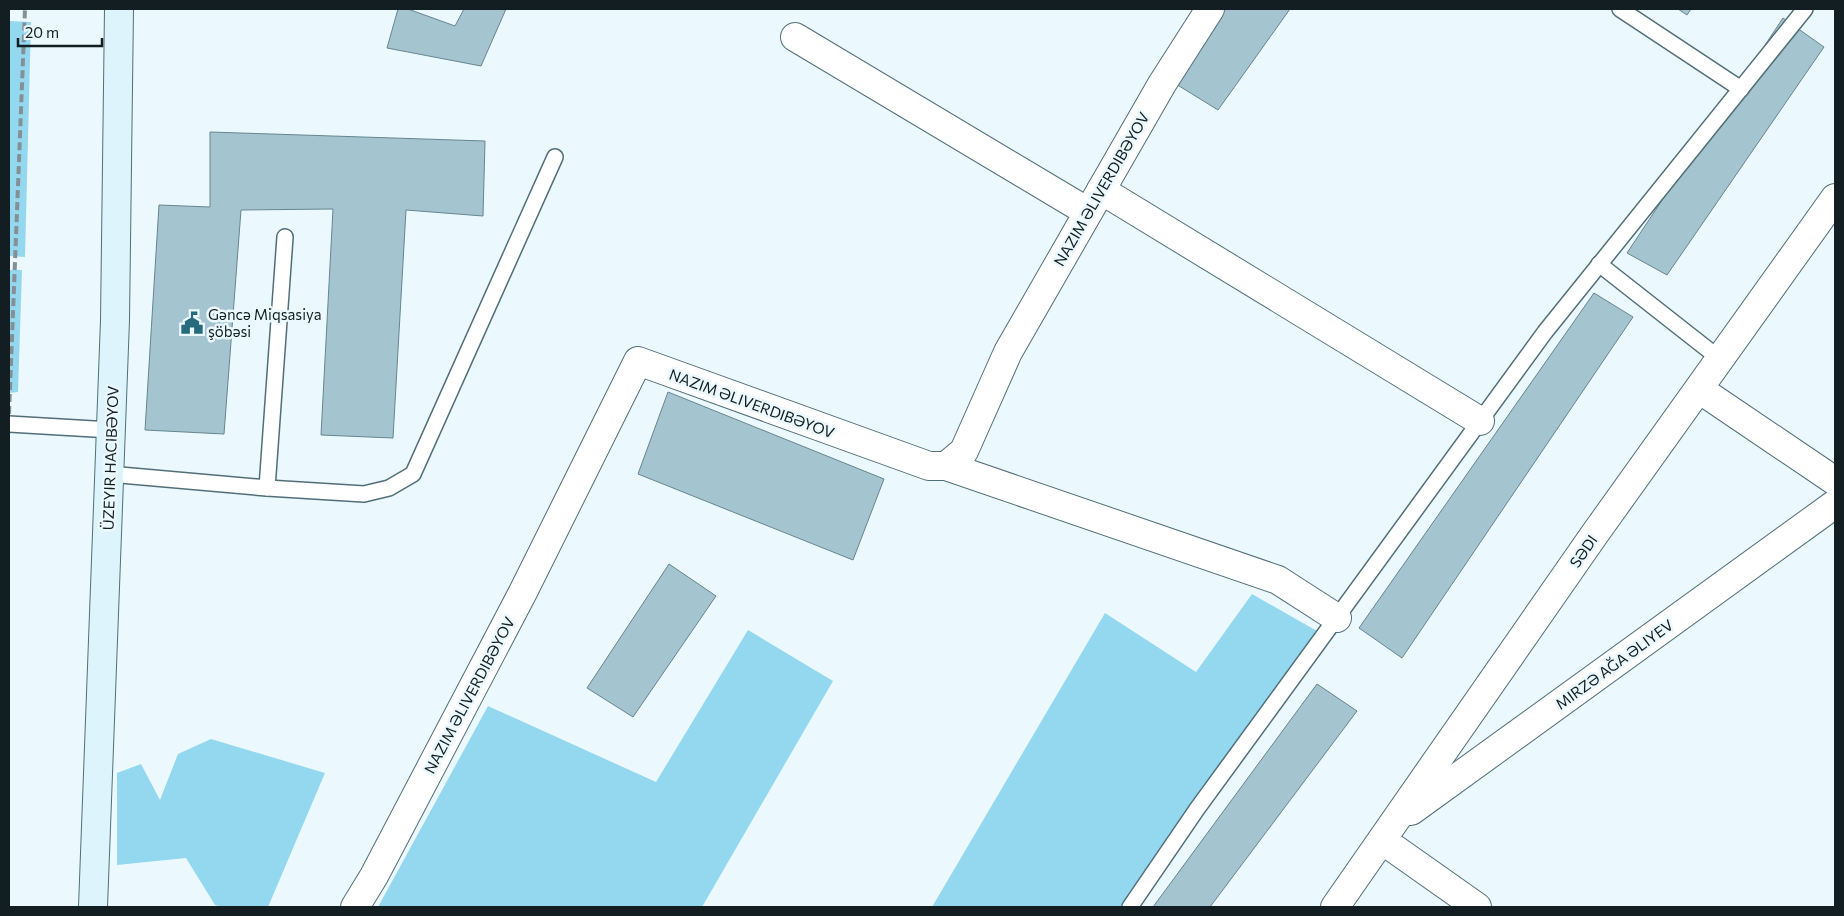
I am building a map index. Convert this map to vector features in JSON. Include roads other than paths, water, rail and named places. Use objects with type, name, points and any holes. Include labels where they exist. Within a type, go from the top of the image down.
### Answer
[{"type":"main road","points":[[93,907],[115,320],[119,9]]},
{"type":"street","name":"NAZIM ƏLIVERDIBƏYOV","points":[[355,907],[374,876],[523,592],[638,362],[929,466],[946,466],[964,451],[1008,352],[1162,84],[1210,9]]},
{"type":"street","points":[[795,37],[1094,201],[1480,421]]},
{"type":"street","name":"SƏDI","points":[[1336,907],[1594,535],[1835,198]]},
{"type":"street","points":[[1699,388],[1835,480]]},
{"type":"street","points":[[946,466],[1278,580],[1337,618]]},
{"type":"street","name":"MIRZƏ AĞA ƏLIYEV","points":[[1388,832],[1835,504]]},
{"type":"street","points":[[1388,832],[1477,907]]},
{"type":"lane","points":[[1620,9],[1741,89]]},
{"type":"lane","points":[[1130,907],[1197,809],[1545,332],[1805,9]]},
{"type":"lane","points":[[109,474],[267,488],[364,494],[389,488],[413,474],[554,157]]},
{"type":"lane","points":[[267,488],[285,237]]},
{"type":"lane","points":[[1599,264],[1720,359]]},
{"type":"lane","points":[[9,424],[111,430]]},
{"type":"railway","points":[[9,414],[25,9]]},
{"type":"place","name":"Gəncə Miqsasiya şöbəsi","points":[[192,323]]}]
